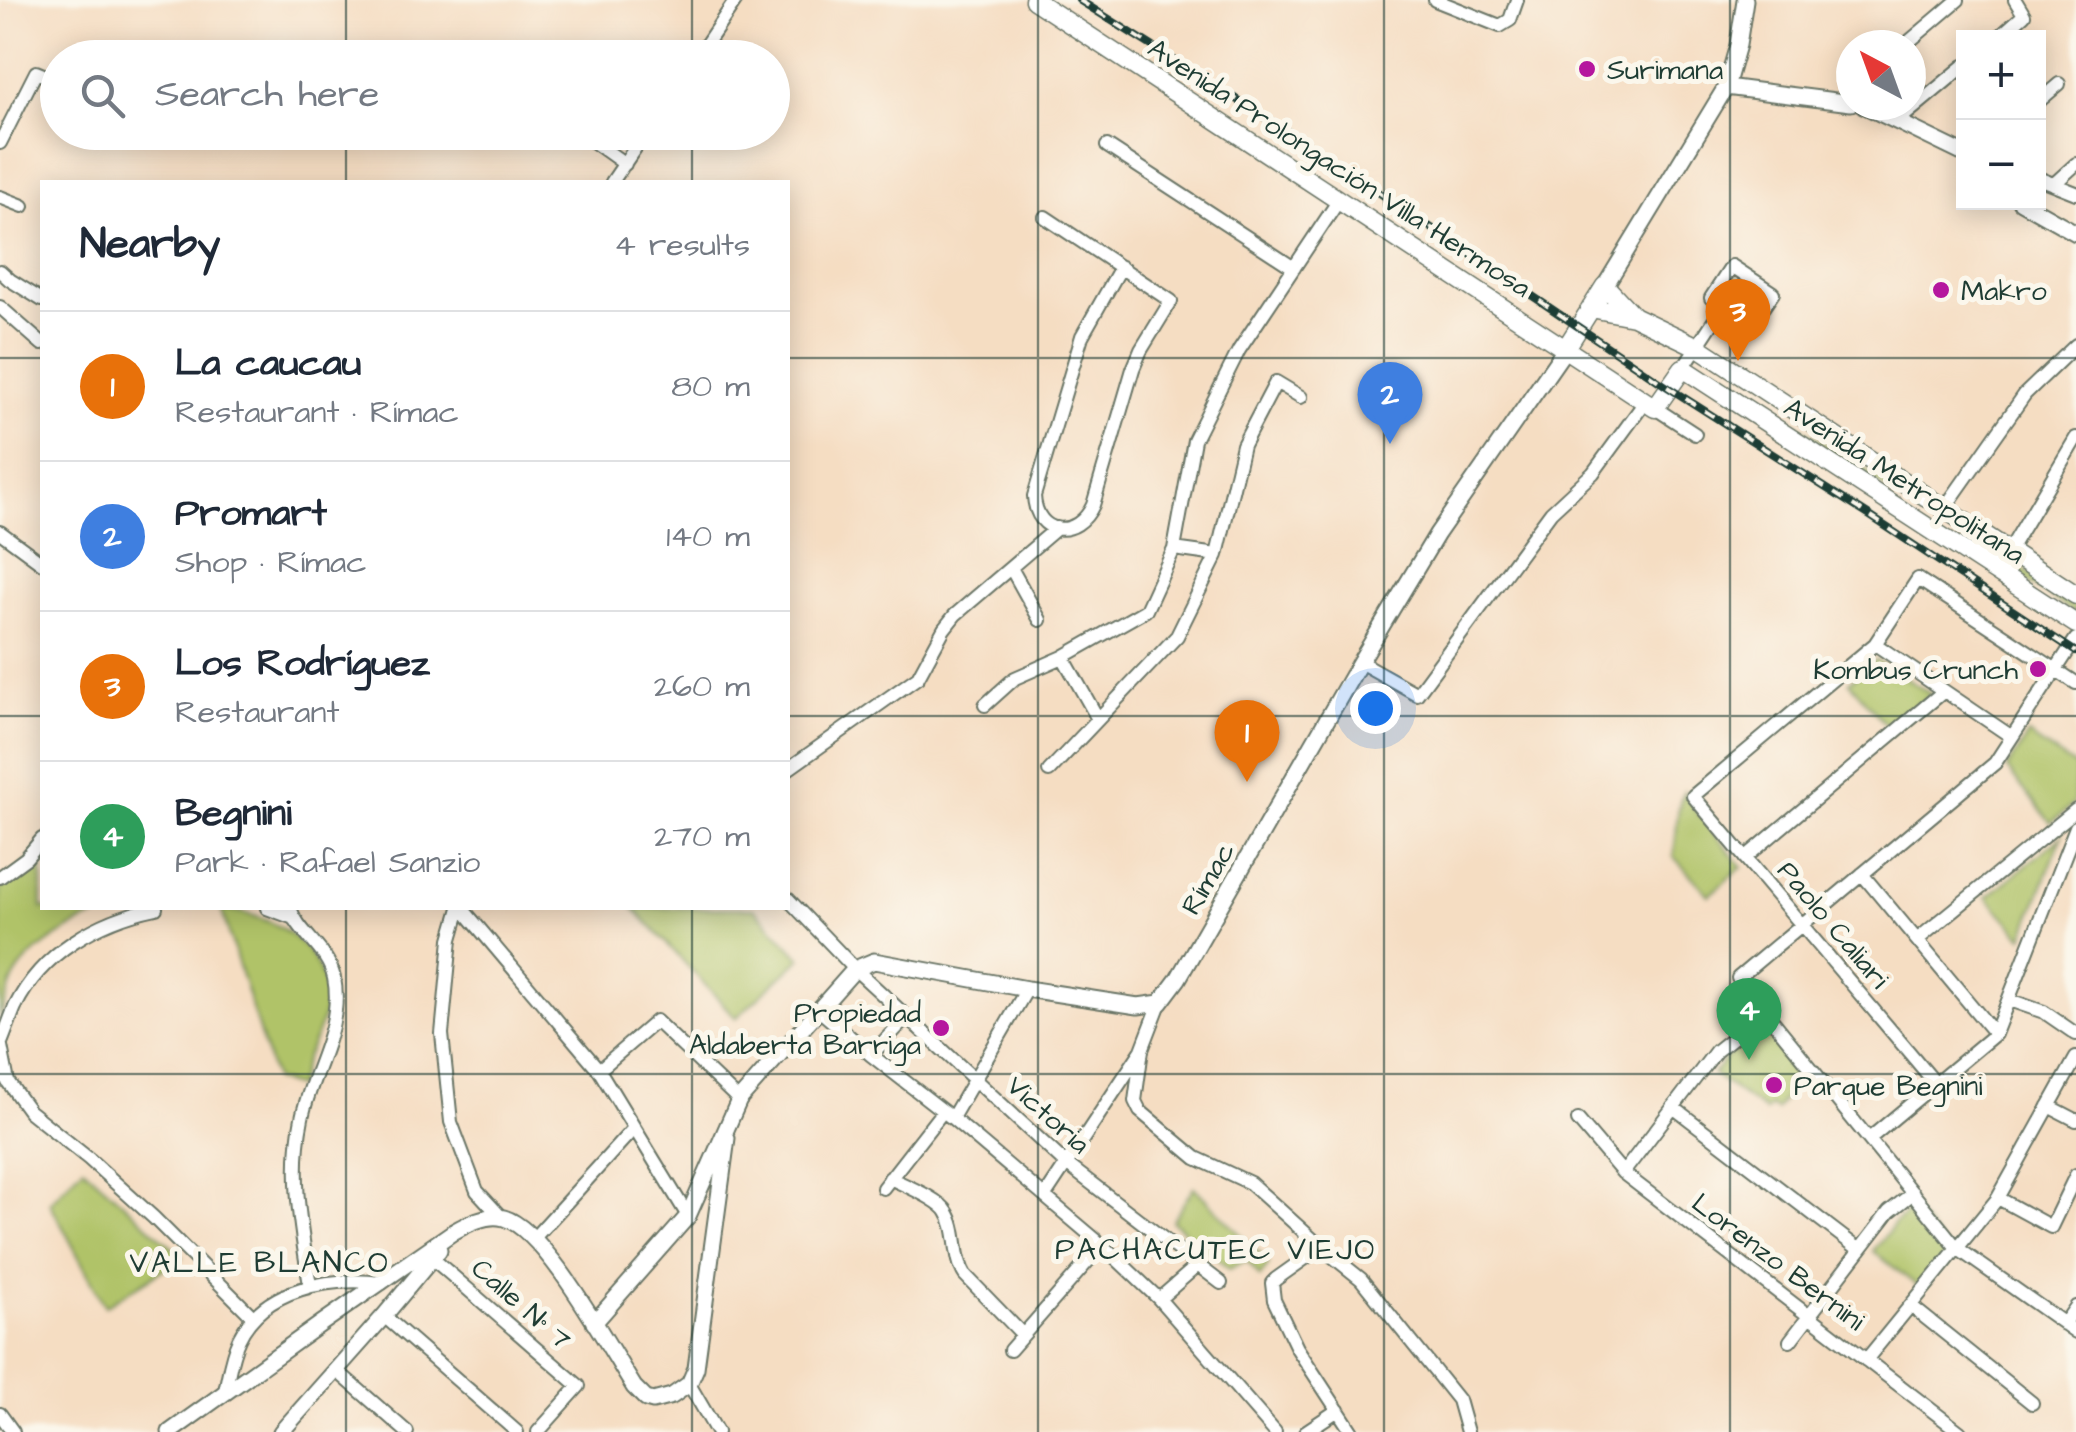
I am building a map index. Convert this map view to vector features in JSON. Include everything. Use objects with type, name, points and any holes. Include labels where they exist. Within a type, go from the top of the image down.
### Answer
[{"type":"main road","name":"Avenida Prolongación Villa Hermosa","points":[[1034,0],[1566,348]]},
{"type":"main road","points":[[1605,286],[1566,348],[1650,405],[1683,368]]},
{"type":"main road","name":"Avenida Metropolitana","points":[[1605,286],[1633,316]]},
{"type":"main road","name":"Avenida Metropolitana","points":[[1591,308],[1633,316],[1698,346],[2076,595]]},
{"type":"main road","name":"Avenida Metropolitana","points":[[1683,368],[2076,624]]},
{"type":"street","points":[[709,40],[736,0]]},
{"type":"street","points":[[1435,0],[1500,26],[1510,20],[1517,0]]},
{"type":"street","points":[[1605,286],[1726,87],[1745,0]]},
{"type":"street","points":[[1923,30],[1958,0]]},
{"type":"street","points":[[2007,30],[2024,15],[2015,0]]},
{"type":"street","points":[[0,143],[36,72],[40,74]]},
{"type":"street","points":[[1956,73],[1898,121],[1956,150]]},
{"type":"street","points":[[2046,95],[2059,84]]},
{"type":"street","points":[[1726,87],[1836,98]]},
{"type":"street","points":[[1106,146],[1294,268]]},
{"type":"street","points":[[605,150],[625,164]]},
{"type":"street","points":[[613,180],[634,150]]},
{"type":"street","points":[[2054,184],[2076,164]]},
{"type":"street","points":[[2046,181],[2076,192]]},
{"type":"street","points":[[0,198],[23,206]]},
{"type":"street","points":[[985,705],[1015,678],[1063,657],[1146,610],[1174,549],[1194,440],[1240,350],[1340,200]]},
{"type":"street","points":[[2036,210],[2076,232]]},
{"type":"street","points":[[1045,217],[1171,301],[1132,368],[1087,518],[1067,529],[1056,528],[1038,516],[1034,496],[1082,336],[1121,268]]},
{"type":"street","points":[[1732,266],[1772,293],[1750,325],[1723,307],[1710,298],[1732,266]]},
{"type":"street","points":[[0,271],[40,299]]},
{"type":"street","points":[[0,307],[40,342]]},
{"type":"street","points":[[1683,368],[1723,307]]},
{"type":"street","points":[[1944,508],[2026,394],[2076,344]]},
{"type":"street","name":"Rímac","points":[[1160,1003],[1178,979],[1437,534],[1566,348]]},
{"type":"street","points":[[1049,771],[1177,636],[1217,554],[1243,445],[1276,382],[1300,397]]},
{"type":"street","points":[[1360,662],[1417,694],[1552,512],[1593,472],[1650,405],[1696,434]]},
{"type":"street","points":[[1993,570],[2010,551],[2076,438]]},
{"type":"street","points":[[790,768],[918,677],[944,628],[955,616],[1056,528]]},
{"type":"street","points":[[0,532],[40,562]]},
{"type":"street","points":[[1174,549],[1217,554]]},
{"type":"street","points":[[1010,568],[1040,620]]},
{"type":"street","points":[[2012,737],[1874,644],[1918,578],[2076,682]]},
{"type":"street","points":[[2076,639],[1995,763],[1738,978],[1958,1248],[2070,1328],[2076,1307]]},
{"type":"street","name":"Paolo Caliari","points":[[1874,644],[1693,796],[1936,1084]]},
{"type":"street","points":[[1063,657],[1098,720]]},
{"type":"street","points":[[1745,858],[1944,691]]},
{"type":"street","points":[[1916,940],[2076,810]]},
{"type":"street","points":[[1869,1139],[1995,1034],[2076,827]]},
{"type":"street","points":[[0,877],[26,858],[40,841]]},
{"type":"street","points":[[1862,874],[1995,1034]]},
{"type":"street","name":"Victoria","points":[[790,901],[854,969],[1065,1164],[1221,1282]]},
{"type":"street","points":[[149,910],[103,924],[68,944],[37,974],[16,1005],[1,1042],[8,1082],[29,1111],[154,1218],[253,1317]]},
{"type":"street","points":[[460,910],[451,939],[442,1034],[452,1122],[476,1190],[501,1216],[534,1238],[646,1399],[672,1396],[689,1384],[696,1368],[730,1120]]},
{"type":"street","points":[[463,910],[599,1070],[688,1216]]},
{"type":"street","points":[[292,913],[319,948],[334,976],[334,1019],[302,1115],[296,1156],[296,1200],[310,1285]]},
{"type":"street","points":[[594,1323],[688,1216],[740,1100],[854,969],[874,960],[1138,1006],[1160,1003],[1142,1050],[1045,1196]]},
{"type":"street","points":[[1023,1335],[959,1266],[948,1212],[887,1183],[975,1080],[1027,989]]},
{"type":"street","points":[[2009,1000],[2044,1012],[2076,1034]]},
{"type":"street","points":[[818,1009],[1102,1245],[1159,1299],[1275,1432]]},
{"type":"street","points":[[1622,1173],[1716,1051],[1766,1012]]},
{"type":"street","points":[[872,1055],[906,1017]]},
{"type":"street","points":[[599,1070],[656,1021],[740,1100]]},
{"type":"street","points":[[1142,1050],[1135,1101],[1140,1111],[1196,1158],[1250,1183],[1361,1279],[1458,1400],[1466,1432]]},
{"type":"street","points":[[1866,1360],[1998,1198],[2076,1058]]},
{"type":"street","points":[[2049,1106],[2076,1120]]},
{"type":"street","points":[[1673,1107],[1860,1250]]},
{"type":"street","name":"Lorenzo Bernini","points":[[1578,1120],[1622,1173],[1960,1432]]},
{"type":"street","points":[[534,1238],[634,1128]]},
{"type":"street","points":[[1998,1198],[2051,1228],[2076,1176]]},
{"type":"street","points":[[1790,1341],[1889,1212],[1913,1194]]},
{"type":"street","points":[[170,1432],[453,1232],[477,1220],[501,1216]]},
{"type":"street","points":[[281,1432],[453,1232]]},
{"type":"street","points":[[1010,1350],[1102,1245]]},
{"type":"street","points":[[1321,1247],[1276,1278],[1272,1291],[1297,1348],[1352,1432]]},
{"type":"street","name":"Calle N° 7","points":[[432,1258],[578,1386],[538,1432]]},
{"type":"street","points":[[1159,1299],[1198,1265]]},
{"type":"street","points":[[225,1391],[240,1338],[253,1317],[280,1298],[310,1285],[334,1281],[382,1283]]},
{"type":"street","points":[[1910,1306],[2032,1403]]},
{"type":"street","points":[[384,1316],[517,1432]]},
{"type":"street","points":[[336,1370],[407,1432]]},
{"type":"street","points":[[689,1384],[717,1432]]},
{"type":"street","points":[[1460,1406],[1478,1432]]},
{"type":"street","points":[[1306,1432],[1338,1410]]},
{"type":"street","points":[[0,1414],[13,1432]]},
{"type":"green space","points":[[1737,275],[1765,294],[1751,316],[1722,296]]},
{"type":"green space","points":[[1704,365],[1989,549],[1986,554],[1701,370]]},
{"type":"green space","points":[[2012,562],[2076,604],[2076,614],[2009,570]]},
{"type":"green space","points":[[1876,660],[1931,694],[1890,729],[1849,682]]},
{"type":"green space","points":[[2028,735],[2076,767],[2074,804],[2051,823],[2007,769]]},
{"type":"green space","points":[[1684,791],[1742,867],[1709,895],[1673,856]]},
{"type":"green space","points":[[2062,836],[2023,937],[1987,897]]},
{"type":"green space","points":[[40,848],[40,910],[111,910],[72,928],[31,956],[13,980],[0,1017],[0,886],[15,876]]},
{"type":"green space","points":[[222,910],[254,916],[285,931],[307,951],[322,976],[324,1012],[297,1087],[274,1080]]},
{"type":"green space","points":[[636,910],[756,910],[801,958],[736,1018]]},
{"type":"green space","points":[[1764,1024],[1804,1070],[1776,1110],[1770,1106],[1765,1111],[1713,1074]]},
{"type":"green space","points":[[83,1167],[183,1257],[105,1306],[50,1203]]},
{"type":"green space","points":[[1194,1187],[1269,1264],[1260,1277],[1247,1260],[1229,1269],[1172,1221]]},
{"type":"green space","points":[[1912,1209],[1949,1252],[1920,1288],[1873,1251]]},
{"type":"railway","points":[[1079,0],[1304,142],[1669,388],[2076,652]]},
{"type":"place","name":"Surimana","points":[[1587,69]]},
{"type":"place","name":"Makro","points":[[1941,290]]},
{"type":"place","name":"Los Rodríguez","points":[[1738,361]]},
{"type":"place","name":"Promart","points":[[1390,444]]},
{"type":"place","name":"Kombus Crunch","points":[[2038,669]]},
{"type":"place","name":"La caucau","points":[[1247,782]]},
{"type":"place","name":"Propiedad Aldaberta Barriga","points":[[941,1028]]},
{"type":"place","name":"Begnini","points":[[1749,1060]]},
{"type":"place","name":"Parque Begnini","points":[[1774,1085]]},
{"type":"district","name":"PACHACUTEC VIEJO","points":[[1216,1249]]},
{"type":"district","name":"VALLE BLANCO","points":[[260,1262]]}]
